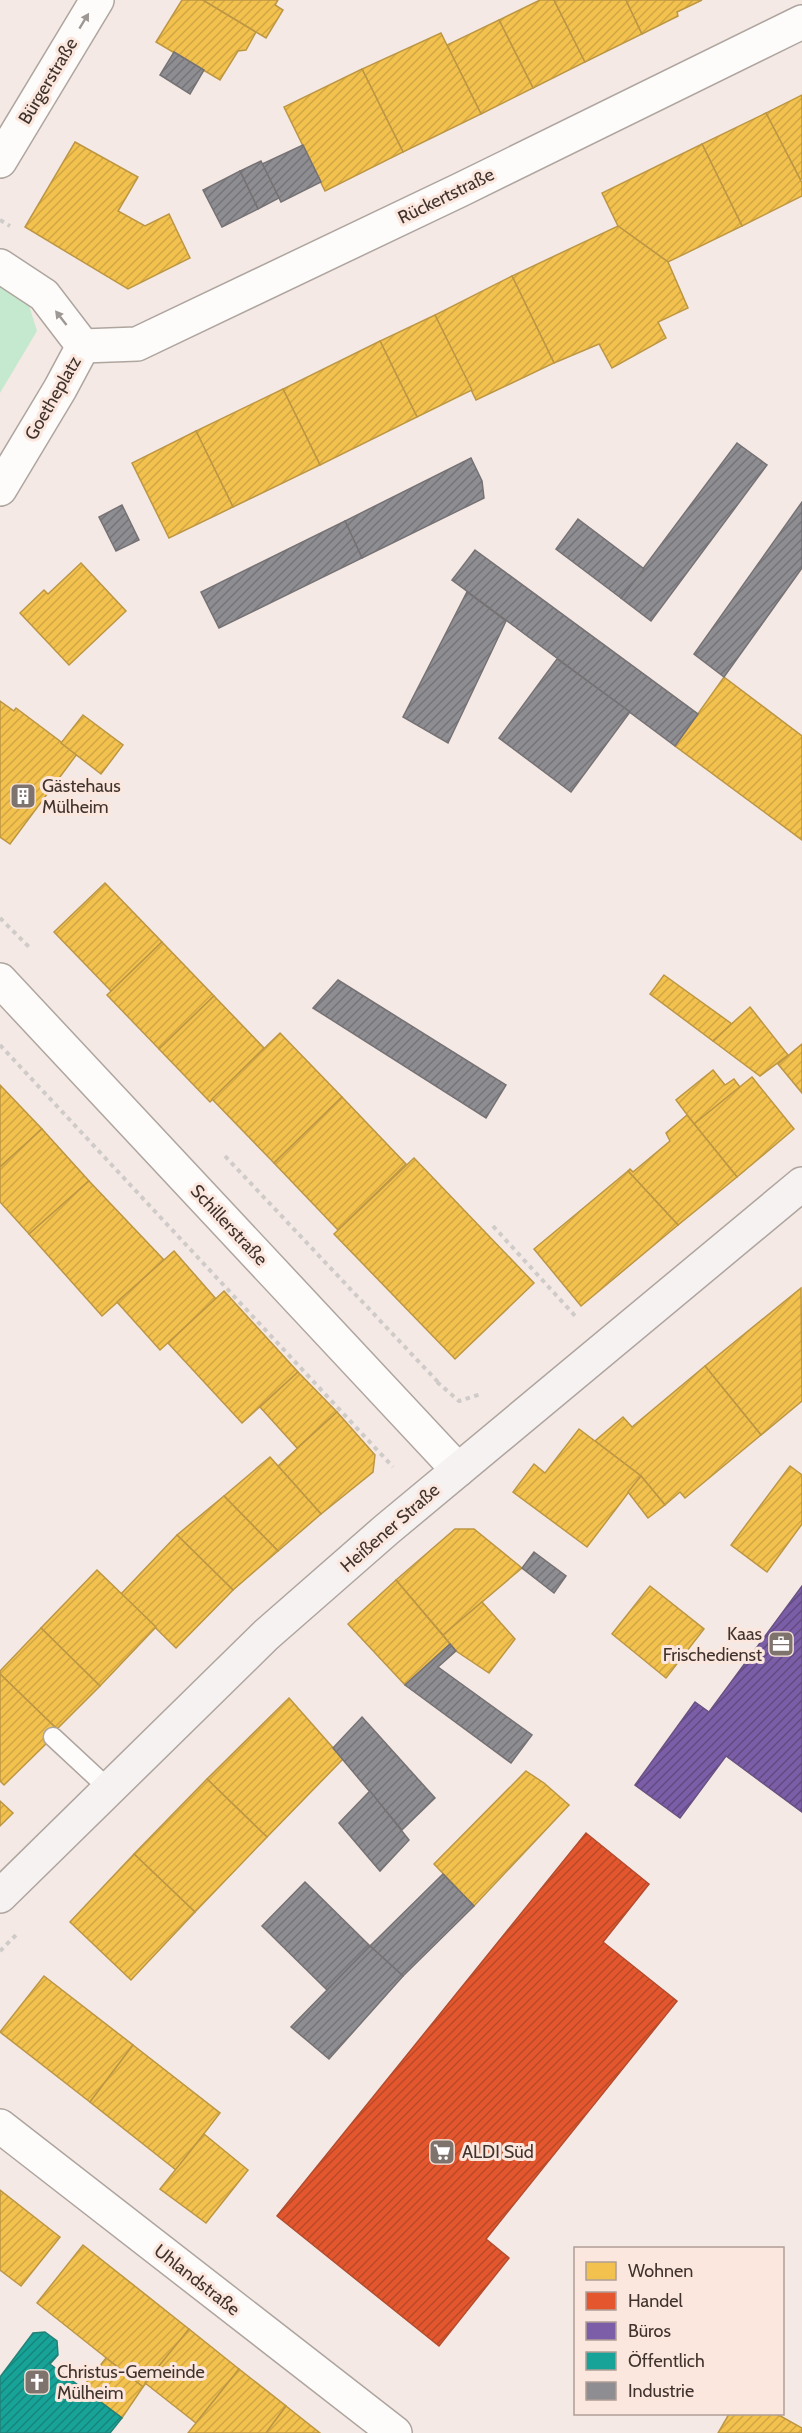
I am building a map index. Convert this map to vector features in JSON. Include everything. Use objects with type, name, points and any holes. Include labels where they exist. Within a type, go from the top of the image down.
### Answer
[{"type":"street","name":"Bürgerstraße","points":[[0,161],[97,0]]},
{"type":"street","name":"Rückertstraße","points":[[83,345],[137,344],[460,190],[802,22]]},
{"type":"street","name":"Goetheplatz","points":[[0,266],[44,295],[83,345],[60,389],[0,489]]},
{"type":"street","name":"Schillerstraße","points":[[0,980],[458,1470]]},
{"type":"street","name":"Heißener Straße","points":[[0,1896],[266,1635],[458,1470],[802,1184]]},
{"type":"street","name":"Uhlandstraße","points":[[0,2126],[395,2433]]},
{"type":"lane","points":[[53,1737],[109,1790]]},
{"type":"path","points":[[0,220],[10,226]]},
{"type":"path","points":[[0,1045],[393,1467]]},
{"type":"path","points":[[493,1226],[578,1318],[569,1326]]},
{"type":"path","points":[[437,1381],[459,1401],[489,1392]]},
{"type":"green space","points":[[0,284],[28,302],[37,331],[0,393]]},
{"type":"building: Wohnen","points":[[182,0],[203,0],[256,32],[246,50],[238,51],[220,80],[156,42]]},
{"type":"building: Wohnen","points":[[203,0],[278,0],[275,5],[283,10],[266,38]]},
{"type":"building: Wohnen","points":[[540,0],[554,0],[585,62],[533,88],[499,20]]},
{"type":"building: Wohnen","points":[[554,0],[626,0],[642,34],[585,62]]},
{"type":"building: Wohnen","points":[[626,0],[702,0],[677,12],[678,16],[642,34]]},
{"type":"building: Wohnen","points":[[499,20],[533,88],[481,114],[447,45]]},
{"type":"building: Wohnen","points":[[441,33],[481,114],[403,152],[362,69]]},
{"type":"building: Wohnen","points":[[362,69],[403,152],[325,191],[284,107]]},
{"type":"building: Wohnen","points":[[802,95],[802,179],[800,179],[766,113]]},
{"type":"building: Wohnen","points":[[766,113],[802,183],[802,196],[742,226],[702,144]]},
{"type":"building: Wohnen","points":[[75,142],[138,177],[118,211],[145,226],[169,214],[190,258],[128,289],[25,227]]},
{"type":"building: Wohnen","points":[[702,144],[742,226],[668,262],[618,226],[602,193]]},
{"type":"building: Wohnen","points":[[618,226],[668,262],[688,308],[658,322],[666,338],[612,368],[599,344],[554,363],[512,276]]},
{"type":"building: Wohnen","points":[[512,276],[554,363],[476,400],[435,315]]},
{"type":"building: Wohnen","points":[[435,315],[472,390],[417,417],[380,341]]},
{"type":"building: Wohnen","points":[[380,341],[417,417],[320,465],[283,389]]},
{"type":"building: Wohnen","points":[[283,389],[320,465],[233,507],[196,431]]},
{"type":"building: Wohnen","points":[[196,431],[233,507],[169,538],[132,463]]},
{"type":"building: Wohnen","points":[[81,563],[126,611],[69,665],[20,613],[44,590],[48,594]]},
{"type":"building: Wohnen","points":[[724,677],[802,736],[802,840],[675,746]]},
{"type":"building: Wohnen","name":"Gästehaus Mülheim","points":[[0,701],[14,711],[16,708],[77,754],[10,844],[0,837]]},
{"type":"building: Wohnen","points":[[83,715],[123,745],[101,774],[61,743]]},
{"type":"building: Wohnen","points":[[105,883],[162,942],[111,991],[54,932]]},
{"type":"building: Wohnen","points":[[162,942],[214,996],[159,1049],[107,995]]},
{"type":"building: Wohnen","points":[[664,975],[732,1024],[713,1041],[650,994]]},
{"type":"building: Wohnen","points":[[214,996],[264,1048],[210,1102],[159,1049]]},
{"type":"building: Wohnen","points":[[750,1007],[788,1055],[760,1076],[713,1041]]},
{"type":"building: Wohnen","points":[[280,1033],[342,1097],[274,1163],[212,1099]]},
{"type":"building: Wohnen","points":[[802,1044],[802,1093],[778,1064]]},
{"type":"building: Wohnen","points":[[713,1070],[725,1085],[734,1079],[740,1087],[694,1124],[676,1100]]},
{"type":"building: Wohnen","points":[[752,1077],[794,1129],[737,1177],[694,1124]]},
{"type":"building: Wohnen","points":[[0,1085],[42,1129],[0,1167]]},
{"type":"building: Wohnen","points":[[342,1097],[406,1164],[338,1230],[274,1163]]},
{"type":"building: Wohnen","points":[[687,1115],[737,1177],[678,1225],[628,1171],[630,1169],[633,1172],[670,1141],[666,1133]]},
{"type":"building: Wohnen","points":[[42,1129],[89,1181],[29,1234],[0,1202],[0,1167]]},
{"type":"building: Wohnen","points":[[414,1158],[534,1283],[455,1359],[334,1234]]},
{"type":"building: Wohnen","points":[[628,1171],[678,1225],[581,1306],[534,1249]]},
{"type":"building: Wohnen","points":[[89,1181],[164,1260],[102,1316],[29,1234]]},
{"type":"building: Wohnen","points":[[174,1251],[216,1299],[160,1350],[117,1302]]},
{"type":"building: Wohnen","points":[[801,1288],[802,1401],[761,1435],[705,1366]]},
{"type":"building: Wohnen","points":[[224,1291],[298,1372],[242,1423],[168,1343]]},
{"type":"building: Wohnen","points":[[705,1366],[761,1435],[685,1498],[680,1492],[665,1505],[641,1476],[595,1441],[623,1417],[632,1427]]},
{"type":"building: Wohnen","points":[[298,1372],[337,1412],[297,1448],[260,1407]]},
{"type":"building: Wohnen","points":[[337,1412],[375,1455],[373,1472],[321,1514],[278,1466]]},
{"type":"building: Wohnen","points":[[579,1429],[641,1476],[587,1547],[513,1492],[534,1464],[545,1473]]},
{"type":"building: Wohnen","points":[[270,1457],[321,1514],[278,1551],[224,1496]]},
{"type":"building: Wohnen","points":[[790,1466],[802,1475],[802,1524],[767,1572],[731,1545]]},
{"type":"building: Wohnen","points":[[641,1476],[665,1505],[648,1518],[628,1492]]},
{"type":"building: Wohnen","points":[[224,1496],[278,1551],[233,1590],[177,1535]]},
{"type":"building: Wohnen","points":[[455,1529],[474,1529],[522,1568],[443,1635],[396,1580]]},
{"type":"building: Wohnen","points":[[177,1535],[233,1590],[176,1648],[121,1594]]},
{"type":"building: Wohnen","points":[[97,1570],[156,1627],[100,1686],[41,1628]]},
{"type":"building: Wohnen","points":[[396,1580],[450,1644],[405,1685],[348,1624]]},
{"type":"building: Wohnen","points":[[650,1586],[704,1629],[666,1678],[612,1634]]},
{"type":"building: Wohnen","points":[[482,1602],[515,1639],[489,1673],[456,1651],[443,1635]]},
{"type":"building: Wohnen","points":[[41,1628],[100,1686],[57,1729],[0,1674],[0,1671]]},
{"type":"building: Wohnen","points":[[0,1674],[57,1729],[53,1737],[4,1785],[0,1781]]},
{"type":"building: Wohnen","points":[[289,1698],[343,1759],[267,1837],[207,1779]]},
{"type":"building: Wohnen","points":[[526,1771],[569,1805],[474,1906],[434,1864]]},
{"type":"building: Wohnen","points":[[207,1779],[267,1837],[195,1912],[134,1854]]},
{"type":"building: Wohnen","points":[[0,1801],[13,1813],[0,1826]]},
{"type":"building: Wohnen","points":[[134,1854],[195,1912],[131,1980],[70,1922]]},
{"type":"building: Wohnen","points":[[44,1976],[133,2045],[90,2102],[0,2032]]},
{"type":"building: Wohnen","points":[[133,2045],[220,2113],[176,2170],[90,2102]]},
{"type":"building: Wohnen","points":[[204,2134],[248,2170],[206,2223],[160,2189]]},
{"type":"building: Wohnen","points":[[0,2190],[60,2237],[21,2286],[0,2270]]},
{"type":"building: Wohnen","points":[[83,2245],[189,2329],[143,2387],[37,2303]]},
{"type":"building: Wohnen","points":[[189,2329],[239,2369],[196,2423],[145,2383]]},
{"type":"building: Wohnen","points":[[106,2358],[143,2387],[122,2418],[82,2388]]},
{"type":"building: Wohnen","points":[[239,2369],[286,2406],[266,2433],[188,2433]]},
{"type":"building: Wohnen","points":[[286,2406],[320,2433],[266,2433]]},
{"type":"building: Wohnen","points":[[728,2415],[779,2415],[802,2428],[802,2433],[718,2433]]},
{"type":"building: Handel","name":"ALDI Süd","points":[[586,1833],[649,1884],[603,1942],[677,2001],[486,2239],[509,2258],[439,2346],[277,2216]]},
{"type":"building: Büros","name":"Kaas Frischedienst","points":[[802,1586],[802,1812],[726,1756],[680,1818],[635,1785],[695,1702],[709,1712]]},
{"type":"building: Öffentlich","name":"Christus-Gemeinde Mülheim","points":[[45,2332],[57,2341],[58,2355],[50,2364],[122,2418],[110,2433],[0,2433],[0,2377],[33,2333]]},
{"type":"building: Industrie","points":[[174,52],[204,70],[190,94],[160,75]]},
{"type":"building: Industrie","points":[[303,145],[321,182],[281,202],[262,164]]},
{"type":"building: Industrie","points":[[261,161],[279,198],[258,209],[240,171]]},
{"type":"building: Industrie","points":[[240,171],[258,209],[222,227],[203,190]]},
{"type":"building: Industrie","points":[[737,443],[767,465],[651,621],[621,598]]},
{"type":"building: Industrie","points":[[471,458],[482,481],[484,498],[362,558],[345,521]]},
{"type":"building: Industrie","points":[[802,502],[802,568],[724,677],[694,654]]},
{"type":"building: Industrie","points":[[122,505],[139,540],[116,551],[99,517]]},
{"type":"building: Industrie","points":[[578,519],[644,569],[621,598],[556,549]]},
{"type":"building: Industrie","points":[[345,521],[362,558],[219,628],[201,592]]},
{"type":"building: Industrie","points":[[475,550],[698,714],[675,746],[452,580]]},
{"type":"building: Industrie","points":[[467,592],[506,621],[448,743],[403,717]]},
{"type":"building: Industrie","points":[[557,659],[630,712],[571,792],[499,738]]},
{"type":"building: Industrie","points":[[338,980],[506,1085],[486,1118],[313,1008]]},
{"type":"building: Industrie","points":[[534,1552],[566,1576],[554,1593],[522,1568]]},
{"type":"building: Industrie","points":[[450,1644],[456,1651],[438,1667],[532,1735],[511,1763],[405,1685]]},
{"type":"building: Industrie","points":[[362,1717],[435,1798],[402,1830],[333,1748]]},
{"type":"building: Industrie","points":[[370,1791],[409,1840],[380,1871],[339,1823]]},
{"type":"building: Industrie","points":[[443,1874],[474,1906],[403,1976],[370,1946]]},
{"type":"building: Industrie","points":[[305,1882],[370,1946],[327,1990],[262,1926]]},
{"type":"building: Industrie","points":[[370,1946],[403,1976],[329,2059],[291,2027]]},
{"type":"place","name":"Gästehaus Mülheim","points":[[23,796]]},
{"type":"place","name":"Kaas Frischedienst","points":[[781,1644]]},
{"type":"place","name":"ALDI Süd","points":[[442,2152]]},
{"type":"place","name":"Christus-Gemeinde Mülheim","points":[[37,2382]]}]
